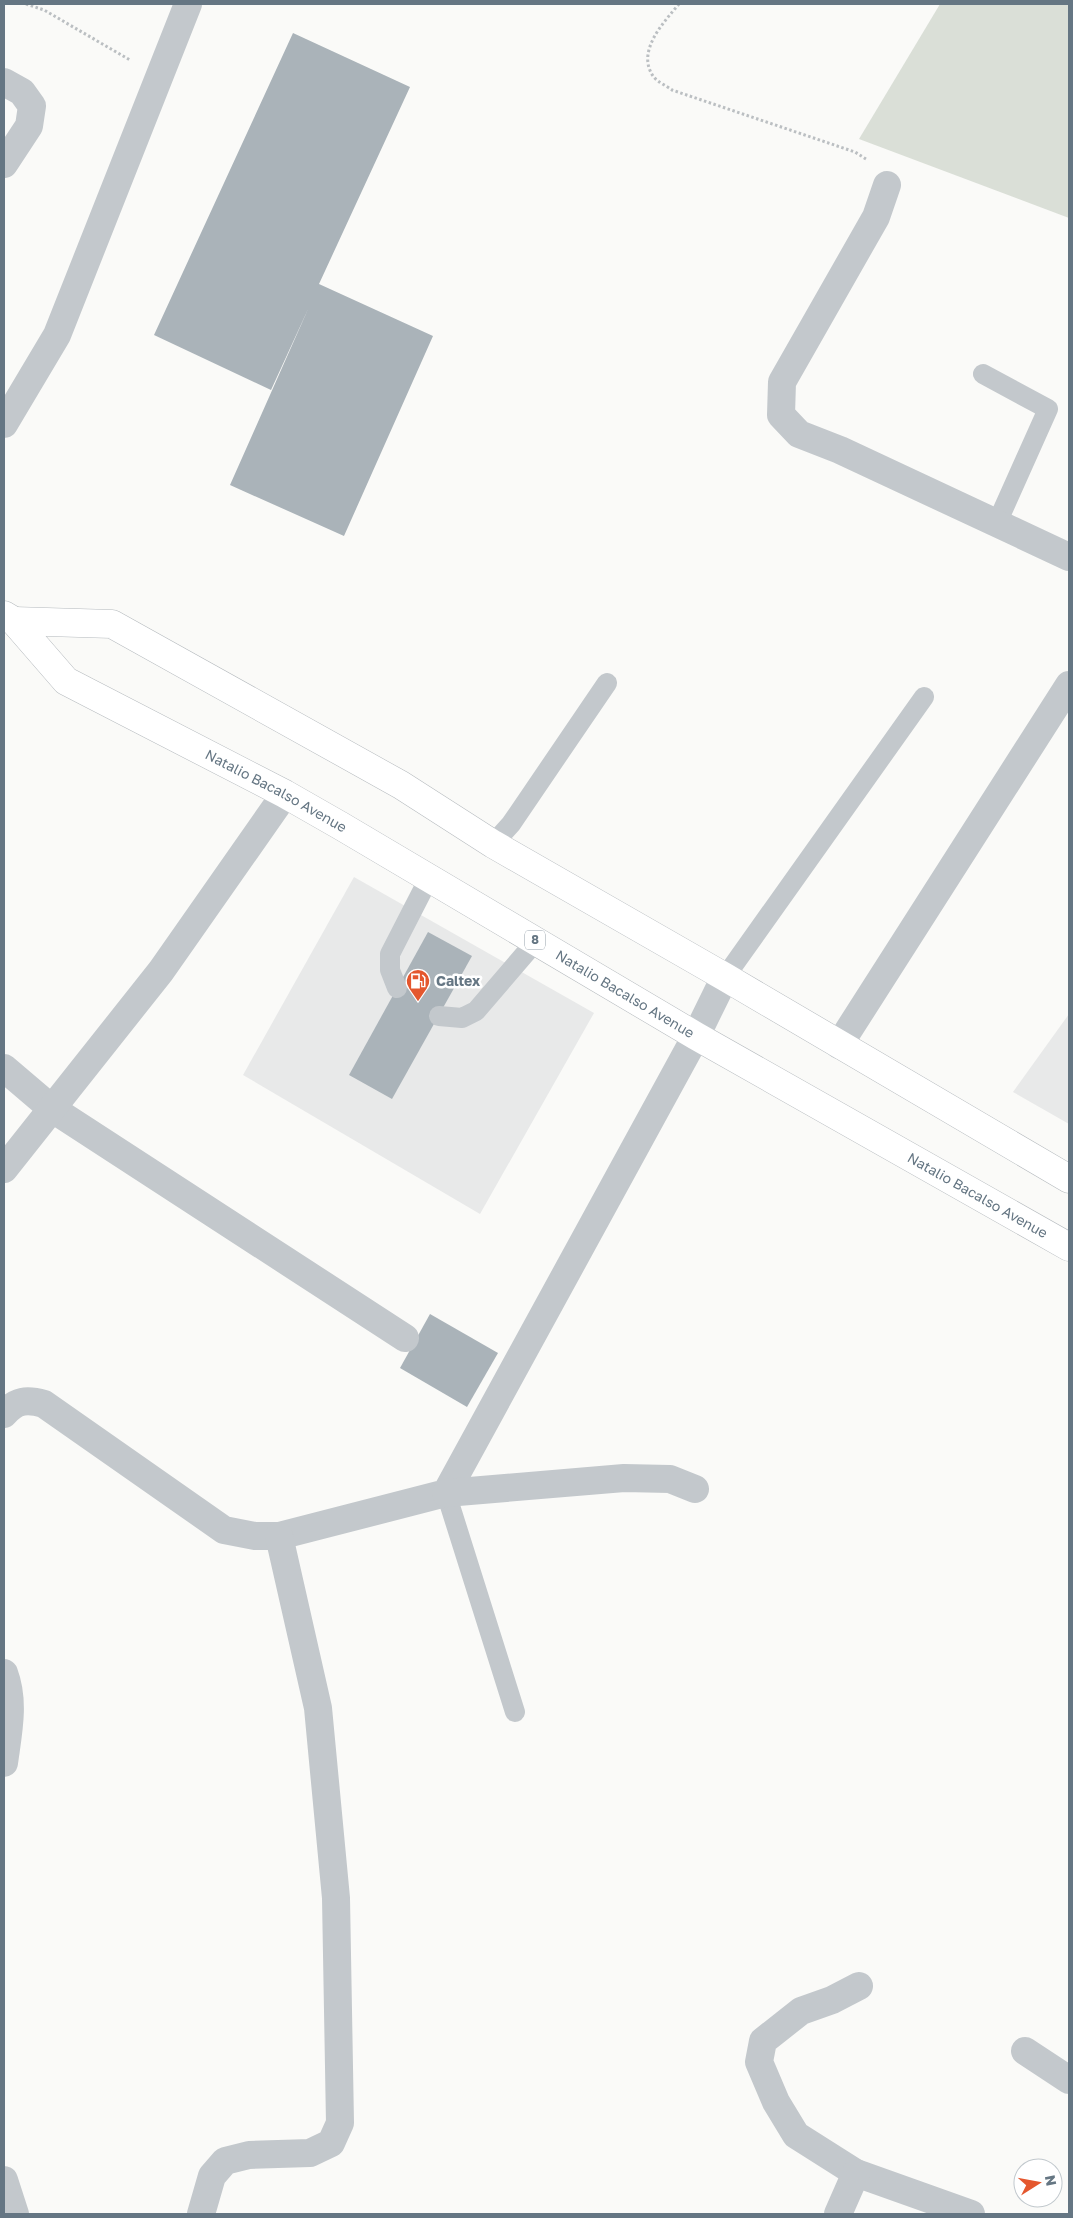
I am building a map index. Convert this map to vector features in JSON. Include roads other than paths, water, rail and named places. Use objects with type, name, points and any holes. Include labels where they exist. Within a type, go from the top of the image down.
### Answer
[{"type":"main road","name":"Natalio Bacalso Avenue","points":[[9,618],[66,681],[285,794],[696,1036],[1069,1248]]},
{"type":"main road","name":"Natalio Bacalso Avenue","points":[[9,618],[112,624],[401,785],[493,844],[725,976],[1069,1179]]},
{"type":"street","points":[[4,424],[57,335],[159,77],[182,6]]},
{"type":"street","points":[[4,82],[22,92],[32,106],[29,126],[4,164]]},
{"type":"street","points":[[887,185],[876,217],[782,382],[781,415],[799,434],[840,450],[1069,557]]},
{"type":"street","points":[[839,1045],[1069,685]]},
{"type":"street","points":[[4,1169],[161,971],[285,794]]},
{"type":"street","points":[[446,1493],[696,1036],[725,976]]},
{"type":"street","points":[[4,1068],[51,1108],[405,1338]]},
{"type":"street","points":[[4,1414],[11,1405],[28,1400],[44,1404],[224,1530],[255,1536],[279,1536],[446,1493],[624,1478],[670,1479],[695,1489]]},
{"type":"street","points":[[201,2214],[212,2176],[225,2161],[249,2155],[310,2153],[331,2143],[340,2123],[336,1898],[319,1718],[279,1536]]},
{"type":"street","points":[[4,1673],[9,1686],[10,1718],[4,1763]]},
{"type":"street","points":[[858,1986],[832,2000],[801,2011],[763,2041],[759,2062],[776,2102],[796,2135],[856,2173],[971,2214]]},
{"type":"street","points":[[1025,2051],[1069,2080]]},
{"type":"street","points":[[838,2214],[856,2173]]},
{"type":"street","points":[[4,2180],[15,2214]]},
{"type":"lane","points":[[983,374],[1048,408],[997,523]]},
{"type":"lane","points":[[493,844],[511,824],[606,683]]},
{"type":"lane","points":[[725,976],[924,697]]},
{"type":"lane","points":[[397,988],[390,970],[390,954],[428,878]]},
{"type":"lane","points":[[439,1016],[462,1018],[476,1011],[536,941]]},
{"type":"lane","points":[[446,1493],[516,1712]]},
{"type":"place","name":"Caltex","points":[[418,1002]]}]
